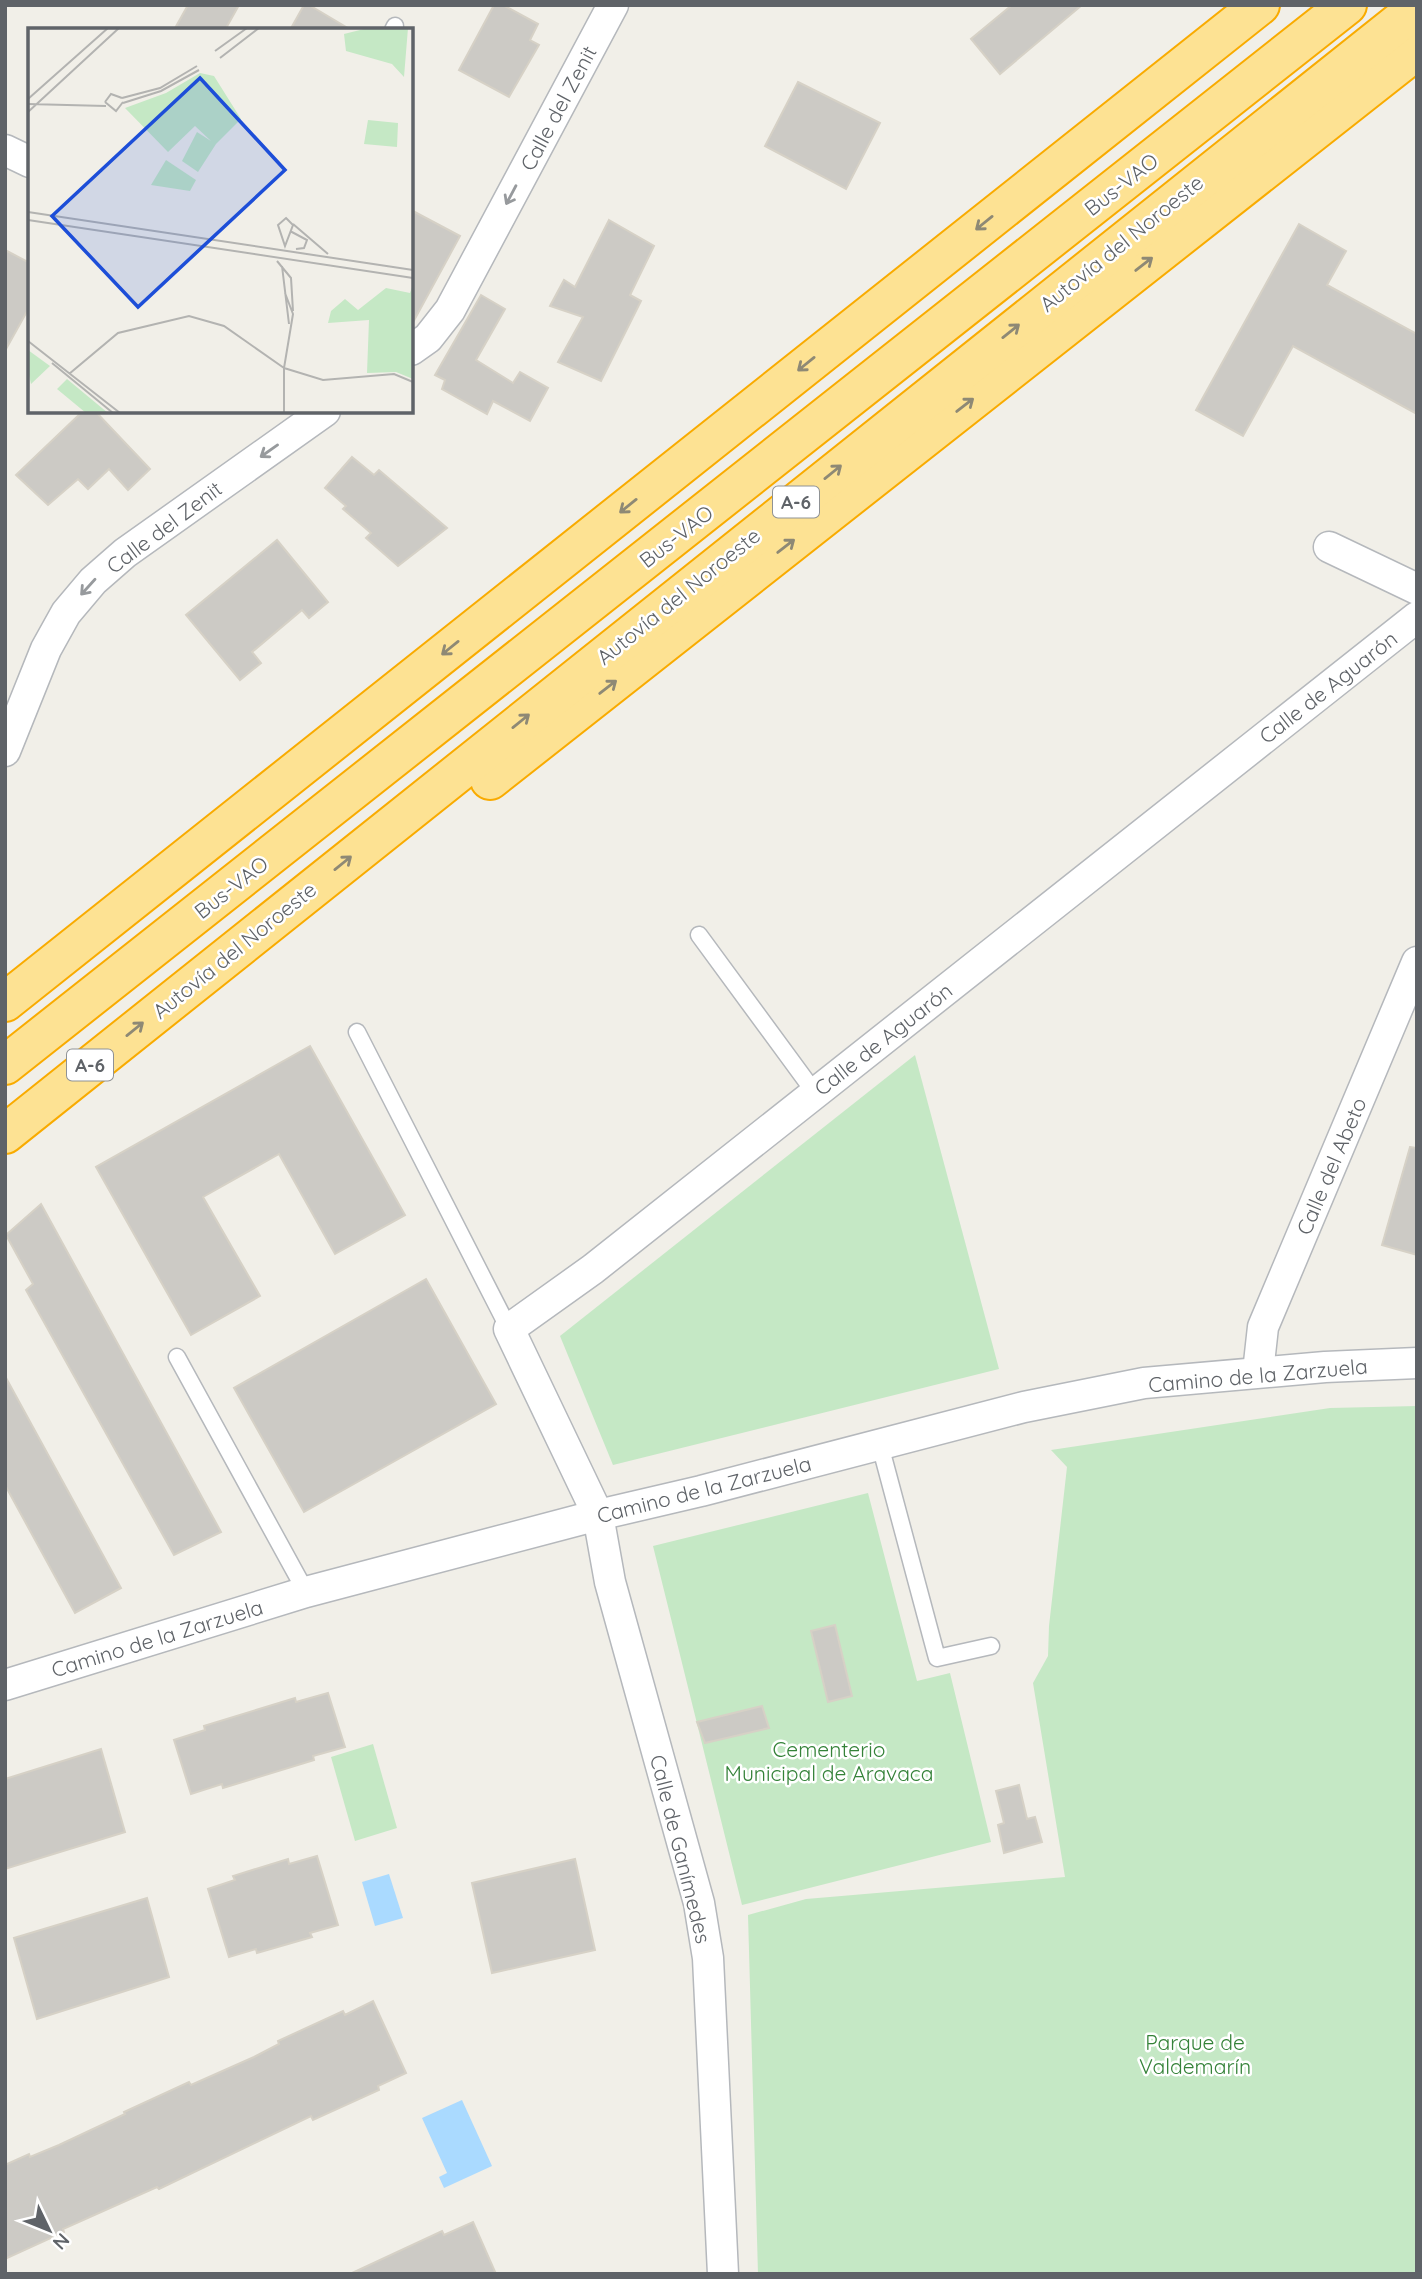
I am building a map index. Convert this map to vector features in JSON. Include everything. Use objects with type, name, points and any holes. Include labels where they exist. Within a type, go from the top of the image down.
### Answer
[{"type":"highway","points":[[1038,180],[1064,136],[1223,5]]},
{"type":"highway","points":[[5,1002],[1259,5]]},
{"type":"highway","name":"Bus-VAO","points":[[5,1065],[1347,5]]},
{"type":"highway","name":"Autovía del Noroeste","points":[[5,1133],[1417,8]]},
{"type":"highway","points":[[175,997],[318,916],[1417,50]]},
{"type":"highway","points":[[5,995],[104,923]]},
{"type":"street","name":"Calle del Zenit","points":[[413,349],[428,338],[450,310],[613,5]]},
{"type":"street","points":[[5,149],[28,161]]},
{"type":"street","name":"Calle del Zenit","points":[[5,751],[46,649],[66,612],[93,581],[125,552],[322,413]]},
{"type":"street","points":[[1329,547],[1417,589]]},
{"type":"street","name":"Calle de Aguarón","points":[[509,1329],[593,1269],[1417,617]]},
{"type":"street","name":"Calle del Abeto","points":[[1258,1372],[1263,1327],[1417,962]]},
{"type":"street","points":[[509,1329],[598,1515]]},
{"type":"street","name":"Camino de la Zarzuela","points":[[5,1685],[306,1592],[1024,1407],[1144,1383],[1325,1367],[1417,1363]]},
{"type":"street","name":"Calle de Ganímedes","points":[[598,1515],[610,1582],[699,1903],[704,1930],[708,1958],[723,2274]]},
{"type":"lane","points":[[699,935],[815,1093]]},
{"type":"lane","points":[[357,1032],[509,1329]]},
{"type":"lane","points":[[177,1357],[306,1592]]},
{"type":"lane","points":[[880,1445],[937,1658],[991,1646]]},
{"type":"green space","points":[[915,1055],[999,1369],[613,1465],[560,1336]]},
{"type":"green space","name":"Parque de Valdemarín","points":[[1417,1406],[1417,2274],[758,2274],[748,1915],[806,1899],[1065,1877],[1033,1683],[1048,1656],[1067,1467],[1051,1450],[1330,1408]]},
{"type":"green space","name":"Cementerio Municipal de Aravaca","points":[[868,1493],[917,1681],[950,1673],[991,1842],[742,1905],[653,1546]]},
{"type":"green space","points":[[373,1744],[397,1828],[355,1841],[331,1757]]},
{"type":"water","points":[[389,1874],[403,1918],[375,1926],[362,1882]]},
{"type":"water","points":[[462,2100],[492,2166],[444,2188],[439,2177],[447,2173],[422,2118]]},
{"type":"building","points":[[188,5],[239,5],[226,28],[175,28]]},
{"type":"building","points":[[304,5],[309,5],[348,28],[291,28]]},
{"type":"building","points":[[494,5],[503,5],[538,24],[530,40],[539,45],[509,97],[459,70]]},
{"type":"building","points":[[1012,5],[1082,5],[1000,74],[971,39]]},
{"type":"building","points":[[798,82],[880,123],[846,189],[765,146]]},
{"type":"building","points":[[413,211],[460,236],[413,322]]},
{"type":"building","points":[[609,220],[654,246],[630,295],[641,301],[601,381],[558,362],[583,317],[550,306],[564,280],[575,287]]},
{"type":"building","points":[[1299,224],[1346,251],[1327,285],[1417,334],[1417,414],[1293,346],[1243,436],[1196,410]]},
{"type":"building","points":[[5,250],[28,262],[28,310],[5,351]]},
{"type":"building","points":[[481,295],[505,309],[476,360],[513,383],[520,372],[548,388],[530,421],[493,401],[487,414],[442,389],[445,380],[435,375]]},
{"type":"building","points":[[81,413],[97,413],[150,469],[128,490],[109,469],[88,489],[78,479],[48,505],[16,475]]},
{"type":"building","points":[[352,457],[374,475],[379,470],[447,528],[398,566],[366,538],[371,533],[343,509],[346,506],[325,488]]},
{"type":"building","points":[[277,540],[328,602],[309,618],[302,610],[252,652],[261,663],[240,680],[186,615]]},
{"type":"building","points":[[310,1046],[405,1215],[335,1254],[279,1154],[203,1197],[260,1296],[191,1335],[96,1167]]},
{"type":"building","points":[[1410,1147],[1417,1148],[1417,1255],[1382,1245]]},
{"type":"building","points":[[41,1204],[221,1532],[174,1555],[26,1290],[33,1284],[6,1235]]},
{"type":"building","points":[[426,1279],[496,1404],[304,1512],[234,1388]]},
{"type":"building","points":[[5,1376],[121,1588],[75,1613],[5,1485]]},
{"type":"building","points":[[835,1625],[852,1696],[828,1702],[811,1631]]},
{"type":"building","points":[[328,1693],[345,1747],[313,1756],[314,1760],[223,1788],[222,1784],[191,1794],[174,1740],[205,1730],[204,1726],[295,1698],[296,1702]]},
{"type":"building","points":[[762,1706],[769,1728],[705,1743],[697,1722]]},
{"type":"building","points":[[101,1749],[125,1832],[5,1869],[5,1779]]},
{"type":"building","points":[[1019,1785],[1027,1819],[1035,1817],[1042,1842],[1004,1853],[998,1825],[1004,1823],[996,1791]]},
{"type":"building","points":[[317,1856],[338,1925],[310,1933],[312,1937],[257,1953],[256,1949],[229,1957],[208,1889],[235,1880],[233,1876],[288,1859],[289,1864]]},
{"type":"building","points":[[575,1859],[595,1950],[492,1973],[472,1883]]},
{"type":"building","points":[[147,1898],[169,1977],[37,2019],[14,1938]]},
{"type":"building","points":[[373,2001],[406,2073],[378,2086],[379,2090],[313,2120],[311,2116],[159,2189],[157,2187],[63,2229],[64,2232],[5,2259],[5,2165],[59,2145],[189,2082],[191,2085],[254,2057],[279,2044],[278,2041],[343,2011],[345,2015]]},
{"type":"building","points":[[473,2222],[496,2274],[350,2274],[442,2231],[444,2235]]}]
